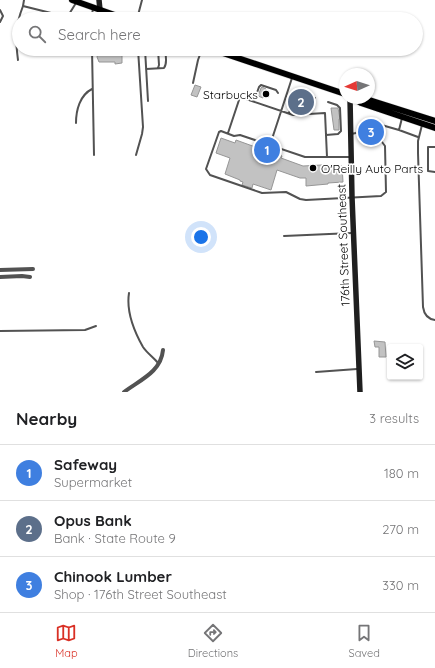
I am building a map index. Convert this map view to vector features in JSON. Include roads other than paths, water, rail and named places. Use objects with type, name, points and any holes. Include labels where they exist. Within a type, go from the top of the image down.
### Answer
[{"type":"main road","points":[[74,1],[85,2],[107,12]]},
{"type":"main road","points":[[232,56],[339,92]]},
{"type":"main road","points":[[375,102],[435,121]]},
{"type":"main road","points":[[364,104],[435,128]]},
{"type":"street","points":[[99,0],[101,10]]},
{"type":"street","name":"176th Street Southeast","points":[[350,104],[353,233],[360,392]]},
{"type":"street","points":[[0,270],[32,269]]},
{"type":"street","points":[[0,277],[30,277]]},
{"type":"street","points":[[124,392],[152,373],[159,364],[163,350]]},
{"type":"lane","points":[[21,12],[24,0]]},
{"type":"lane","points":[[139,12],[142,0]]},
{"type":"lane","points":[[69,12],[74,1]]},
{"type":"lane","points":[[23,6],[45,12]]},
{"type":"lane","points":[[92,12],[93,7]]},
{"type":"lane","points":[[0,10],[2,16],[0,22]]},
{"type":"lane","points":[[17,56],[18,60]]},
{"type":"lane","points":[[92,56],[94,155]]},
{"type":"lane","points":[[136,155],[143,127],[138,56]]},
{"type":"lane","points":[[145,56],[148,101]]},
{"type":"lane","points":[[158,68],[159,56]]},
{"type":"lane","points":[[146,69],[164,68],[166,66],[166,56]]},
{"type":"lane","points":[[193,82],[199,56]]},
{"type":"lane","points":[[270,145],[293,76]]},
{"type":"lane","points":[[254,101],[261,85],[276,90],[278,93]]},
{"type":"lane","points":[[76,123],[76,112],[86,92],[92,89]]},
{"type":"lane","points":[[289,113],[297,95],[304,94],[315,98]]},
{"type":"lane","points":[[228,133],[240,97],[297,115],[325,113],[327,157]]},
{"type":"lane","points":[[326,136],[338,134],[341,131],[340,108],[328,102]]},
{"type":"lane","points":[[399,130],[403,117]]},
{"type":"lane","points":[[350,134],[356,133],[366,122],[371,122],[399,130],[419,138]]},
{"type":"lane","points":[[422,123],[418,153],[423,307],[426,316],[435,320]]},
{"type":"lane","points":[[351,156],[305,157],[240,135],[234,136],[223,131],[219,132],[206,169],[210,175],[262,194],[286,192],[300,199],[306,200],[381,196],[386,192],[385,146],[379,138],[383,126]]},
{"type":"lane","points":[[435,147],[428,147],[428,165],[428,171],[435,172]]},
{"type":"lane","points":[[284,236],[353,233]]},
{"type":"lane","points":[[129,293],[130,318],[144,347],[159,364]]},
{"type":"lane","points":[[0,331],[84,330],[96,326]]},
{"type":"lane","points":[[316,372],[359,368]]},
{"type":"place","name":"Starbucks","points":[[266,94]]},
{"type":"place","name":"Opus Bank","points":[[301,102]]},
{"type":"place","name":"Chinook Lumber","points":[[371,132]]},
{"type":"place","name":"Safeway","points":[[267,150]]},
{"type":"place","name":"O'Reilly Auto Parts","points":[[313,168]]}]
